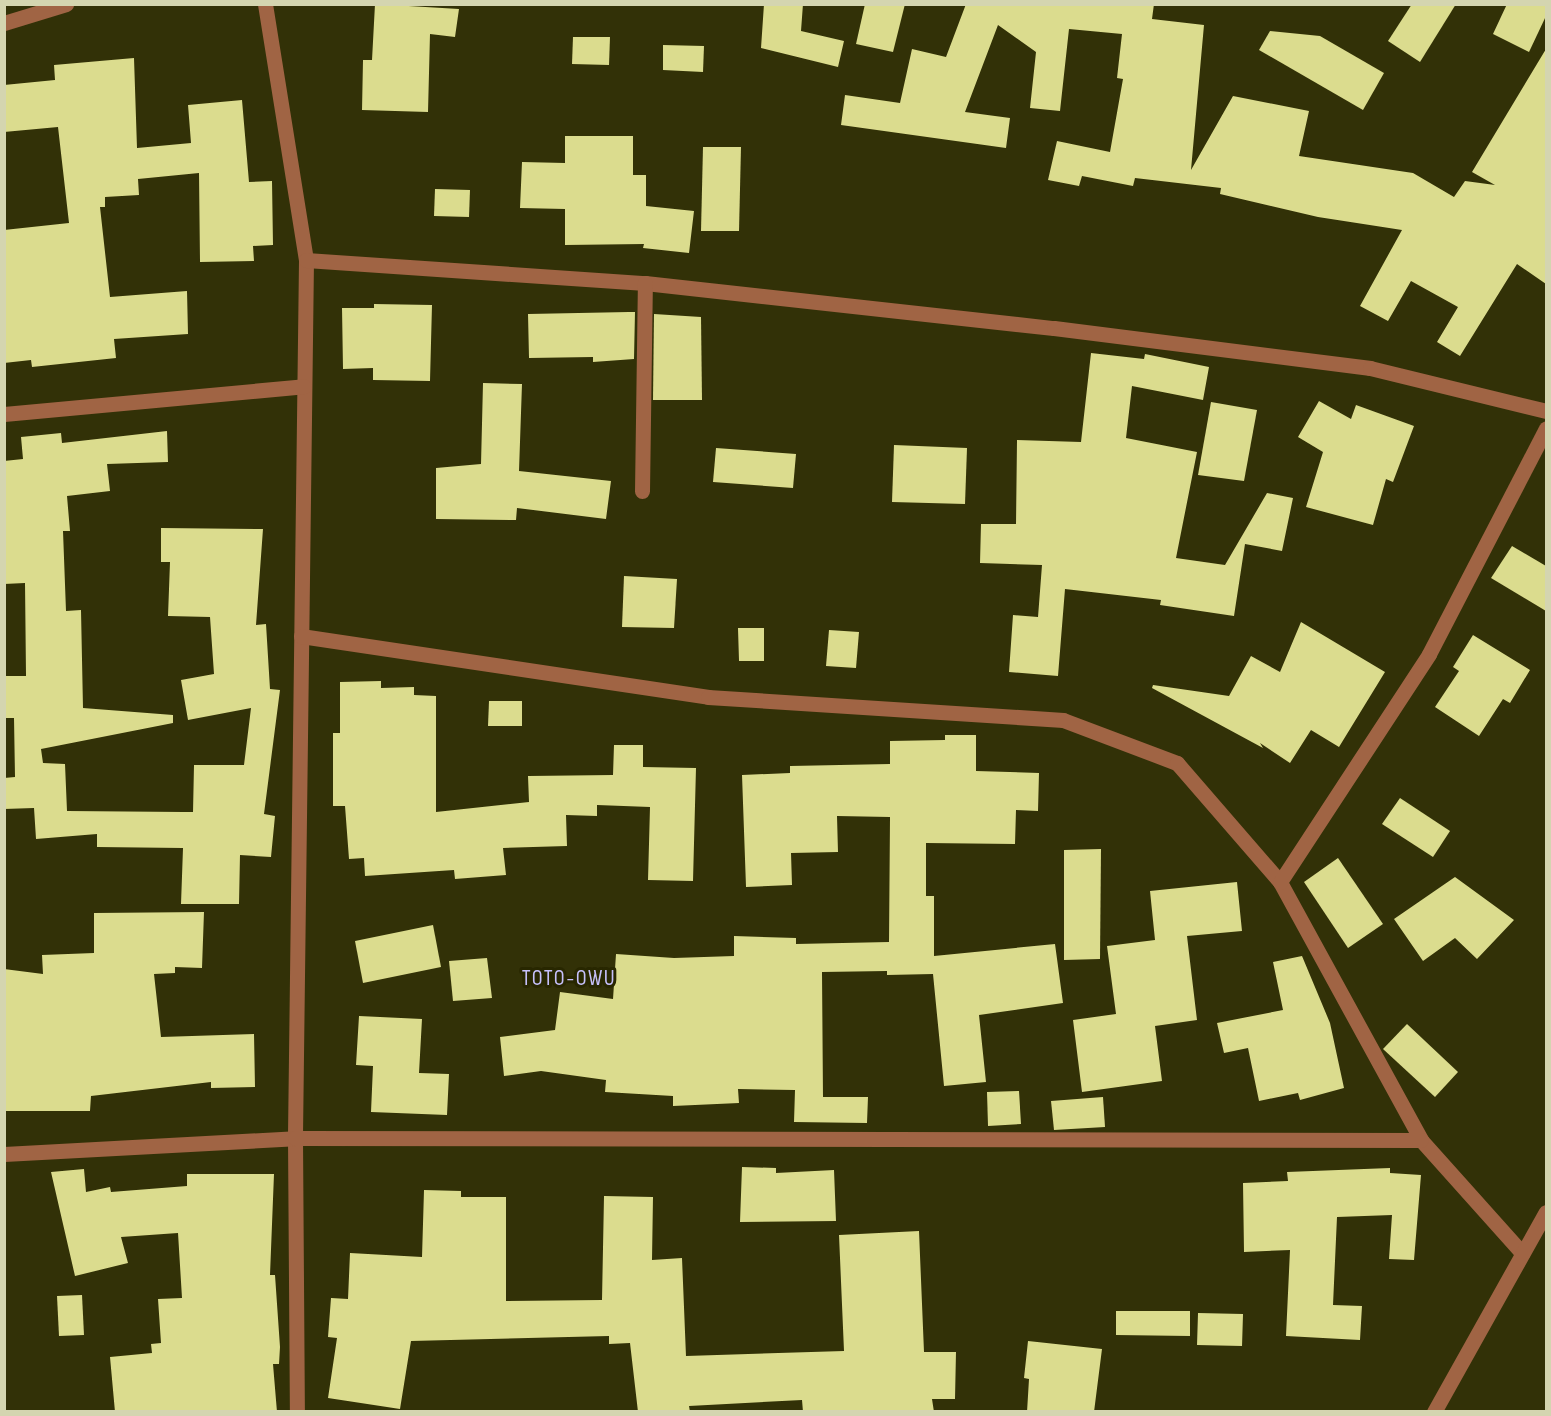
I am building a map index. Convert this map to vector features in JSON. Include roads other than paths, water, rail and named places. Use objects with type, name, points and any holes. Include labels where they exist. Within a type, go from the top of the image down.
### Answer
[{"type":"street","points":[[4,22],[66,4]]},
{"type":"street","points":[[266,4],[306,260],[295,1138],[297,1412]]},
{"type":"street","points":[[306,260],[645,283],[1370,368],[1546,411]]},
{"type":"street","points":[[642,491],[645,283]]},
{"type":"street","points":[[4,414],[304,386]]},
{"type":"street","points":[[1280,882],[1429,654],[1546,428]]},
{"type":"street","points":[[301,636],[708,697],[1064,720],[1177,763],[1280,882],[1421,1140],[1522,1253]]},
{"type":"street","points":[[4,1154],[295,1138],[1421,1140]]},
{"type":"street","points":[[1434,1412],[1546,1212]]},
{"type":"district","name":"TOTO-OWU","points":[[569,979]]}]
